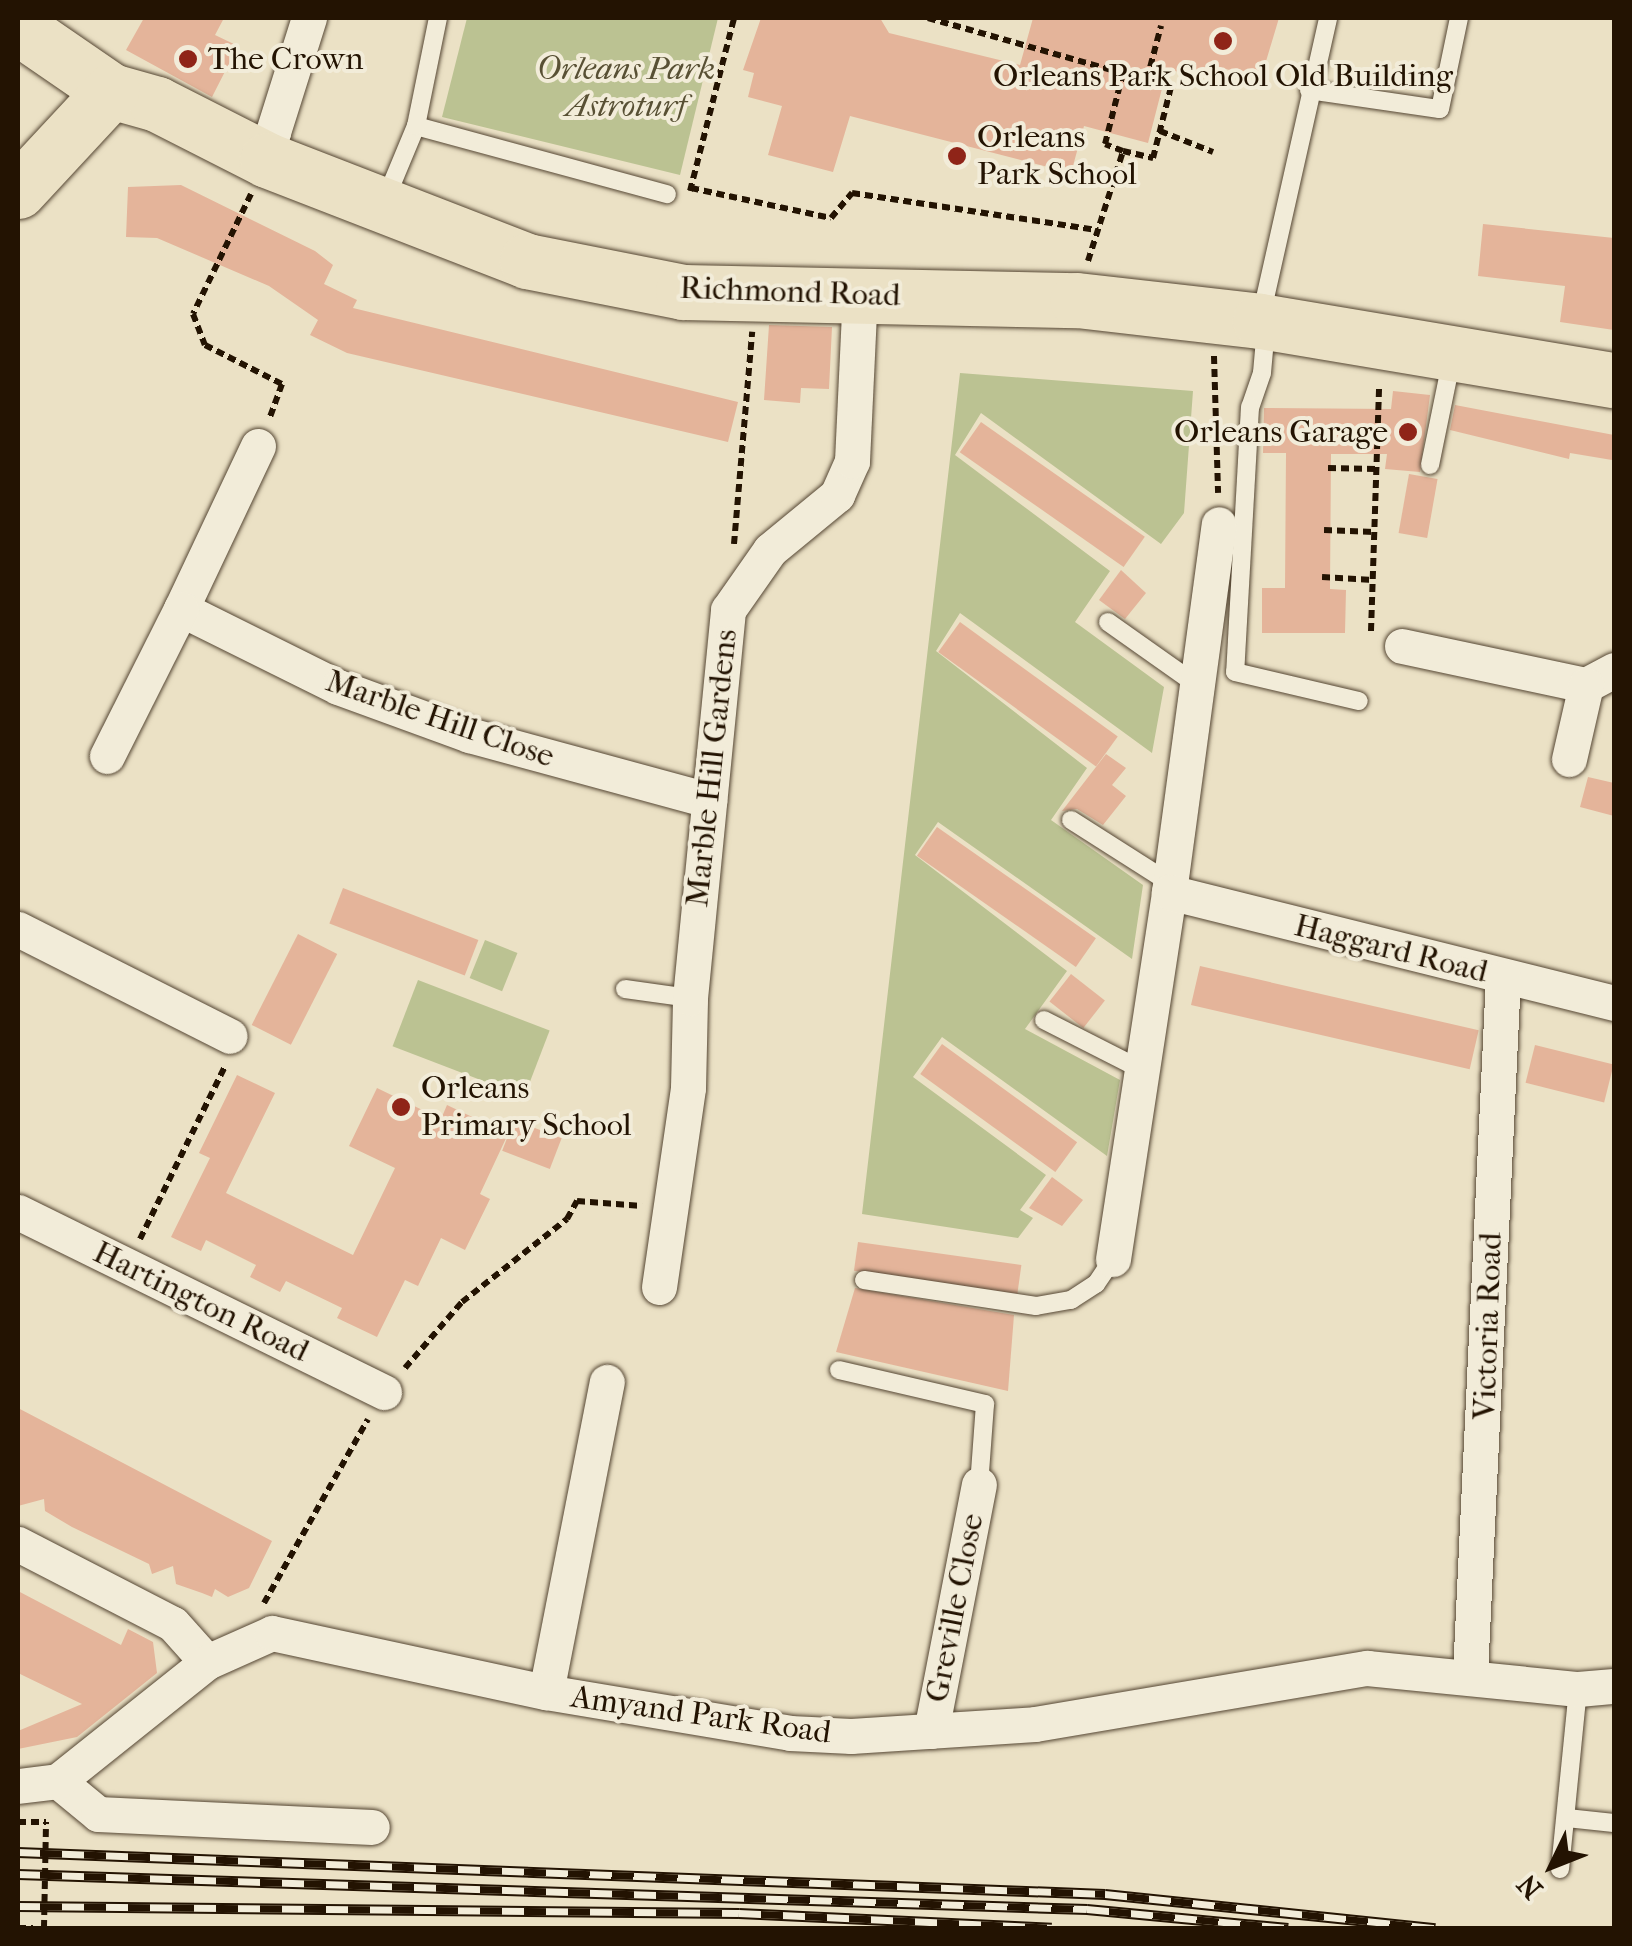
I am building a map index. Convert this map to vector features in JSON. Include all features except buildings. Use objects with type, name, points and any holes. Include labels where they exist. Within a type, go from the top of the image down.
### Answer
[{"type":"main road","name":"Richmond Road","points":[[18,27],[112,92],[157,104],[262,158],[382,208],[527,261],[683,292],[1077,300],[1246,320],[1614,380]]},
{"type":"main road","points":[[18,191],[112,92]]},
{"type":"street","points":[[262,158],[309,18]]},
{"type":"street","name":"Marble Hill Gardens","points":[[659,1287],[688,1088],[690,998],[728,610],[770,550],[836,495],[852,461],[860,294]]},
{"type":"street","points":[[107,756],[258,446]]},
{"type":"street","points":[[1114,1259],[1219,524]]},
{"type":"street","name":"Marble Hill Close","points":[[181,609],[338,687],[450,728],[709,800]]},
{"type":"street","points":[[1386,642],[1600,677],[1569,759]]},
{"type":"street","name":"Haggard Road","points":[[1169,888],[1503,978],[1614,1003]]},
{"type":"street","points":[[18,929],[230,1036]]},
{"type":"street","name":"Victoria Road","points":[[1470,1674],[1503,978]]},
{"type":"street","name":"Hartington Road","points":[[18,1212],[384,1392]]},
{"type":"street","points":[[546,1692],[607,1382]]},
{"type":"street","name":"Greville Close","points":[[931,1731],[979,1485]]},
{"type":"street","points":[[18,1544],[173,1624],[207,1662]]},
{"type":"street","points":[[18,1786],[58,1780],[207,1662],[257,1634]]},
{"type":"street","name":"Amyand Park Road","points":[[257,1634],[312,1638],[546,1692],[790,1733],[931,1731],[1035,1724],[1367,1668],[1470,1674],[1578,1689],[1614,1686]]},
{"type":"street","points":[[58,1780],[98,1814],[372,1827]]},
{"type":"lane","points":[[382,208],[416,126],[438,18]]},
{"type":"lane","points":[[1328,18],[1246,320],[1262,373],[1250,407],[1234,672],[1358,701]]},
{"type":"lane","points":[[1308,90],[1440,109],[1459,18]]},
{"type":"lane","points":[[416,126],[668,194]]},
{"type":"lane","points":[[1430,465],[1453,353]]},
{"type":"lane","points":[[1108,622],[1197,684]]},
{"type":"lane","points":[[1072,820],[1169,888]]},
{"type":"lane","points":[[624,989],[690,998]]},
{"type":"lane","points":[[1044,1020],[1142,1070]]},
{"type":"lane","points":[[864,1280],[1036,1306],[1072,1300],[1096,1284],[1114,1259]]},
{"type":"lane","points":[[839,1370],[994,1405],[979,1485]]},
{"type":"lane","points":[[1560,1868],[1578,1689]]},
{"type":"lane","points":[[1567,1818],[1614,1823]]},
{"type":"path","points":[[668,194],[688,199],[734,18]]},
{"type":"path","points":[[929,18],[1147,79],[1171,87],[1153,158],[1105,144],[1123,73]]},
{"type":"path","points":[[1147,79],[1161,26]]},
{"type":"path","points":[[1160,130],[1213,152]]},
{"type":"path","points":[[1077,300],[1123,151]]},
{"type":"path","points":[[258,446],[282,384],[205,345],[194,314],[262,158]]},
{"type":"path","points":[[691,188],[832,218],[852,193],[1098,230]]},
{"type":"path","points":[[728,610],[756,293]]},
{"type":"path","points":[[1219,524],[1246,320]]},
{"type":"path","points":[[1380,341],[1373,580],[1386,642]]},
{"type":"path","points":[[1328,468],[1376,469]]},
{"type":"path","points":[[1324,530],[1374,532]]},
{"type":"path","points":[[1322,577],[1373,580]]},
{"type":"path","points":[[127,1266],[228,1062],[230,1036]]},
{"type":"path","points":[[257,1634],[267,1591],[384,1392],[462,1302],[568,1219],[576,1201],[668,1208]]},
{"type":"path","points":[[18,1822],[46,1822],[44,1928]]},
{"type":"path","points":[[18,1928],[33,1928]]},
{"type":"green space","name":"Orleans Park Astroturf","points":[[467,18],[718,18],[680,175],[442,117]]},
{"type":"green space","points":[[960,373],[1193,391],[1184,513],[1161,544],[981,413],[955,455],[1110,571],[1075,622],[1164,687],[1152,753],[960,613],[936,651],[1087,768],[1051,820],[1143,885],[1132,959],[938,822],[915,855],[1067,971],[1025,1029],[1120,1080],[1107,1156],[942,1037],[913,1077],[1046,1175],[1020,1210],[1033,1218],[1018,1238],[862,1214]]},
{"type":"green space","points":[[485,940],[517,953],[502,991],[470,978]]},
{"type":"green space","points":[[418,980],[550,1031],[524,1097],[393,1046]]},
{"type":"railway","points":[[18,1852],[1105,1894],[1435,1928]]},
{"type":"railway","points":[[18,1874],[1087,1909],[1288,1928]]},
{"type":"railway","points":[[18,1906],[739,1913],[1052,1928]]},
{"type":"place","name":"Orleans Park School Old Building","points":[[1223,41]]},
{"type":"place","name":"The Crown","points":[[188,59]]},
{"type":"place","name":"Orleans Park School","points":[[957,156]]},
{"type":"place","name":"Orleans Garage","points":[[1408,432]]},
{"type":"place","name":"Orleans Primary School","points":[[401,1107]]}]
